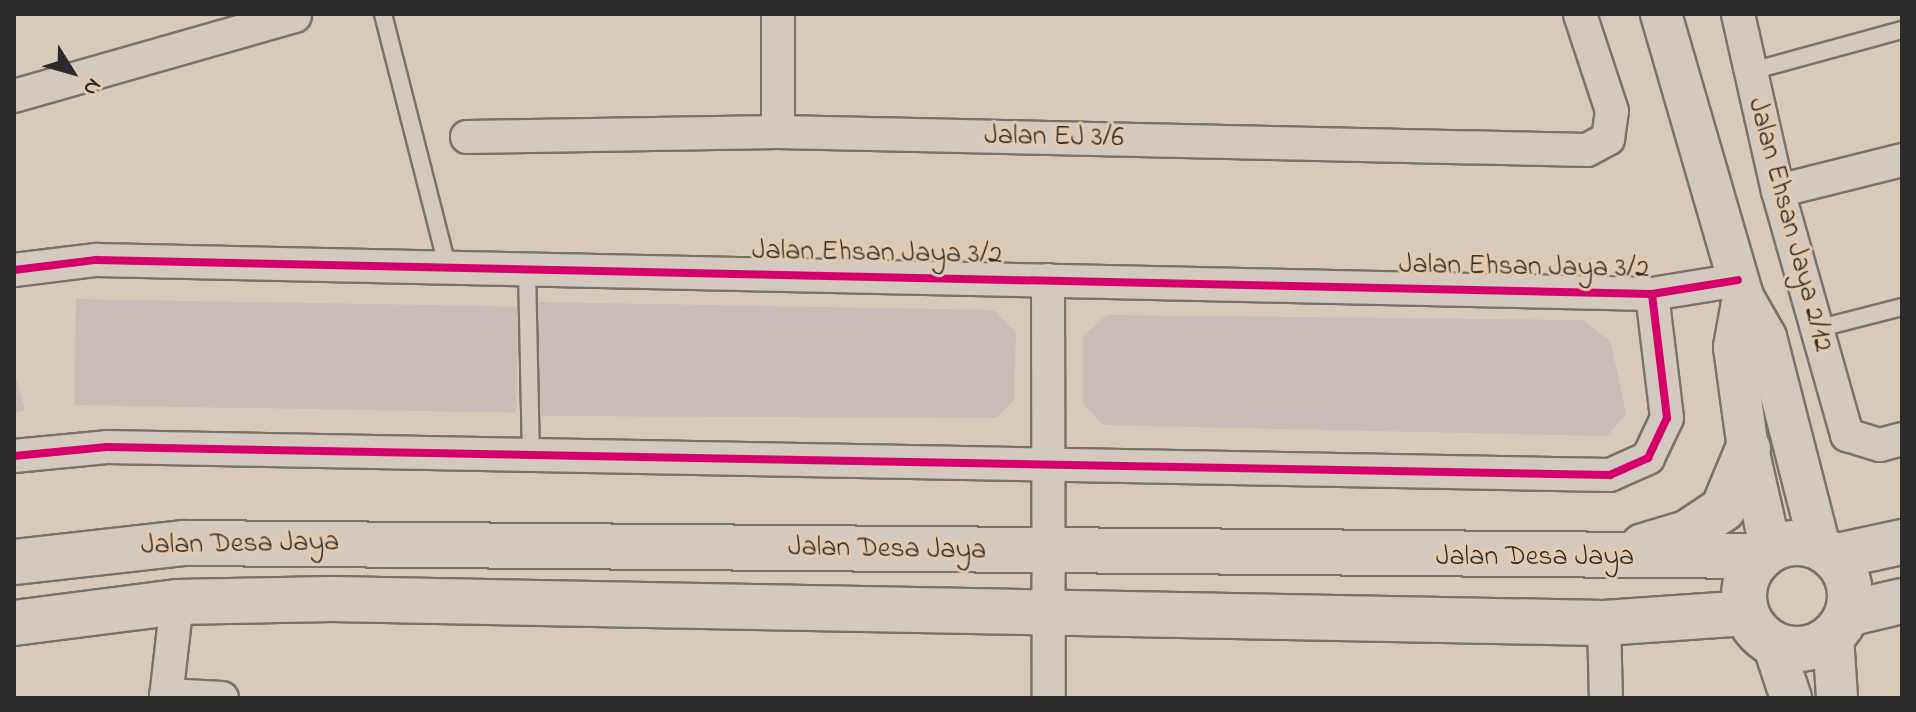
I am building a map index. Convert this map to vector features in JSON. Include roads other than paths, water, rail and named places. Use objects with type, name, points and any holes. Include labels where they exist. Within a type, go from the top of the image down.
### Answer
[{"type":"main road","points":[[1598,560],[1687,533],[1713,518],[1731,500],[1748,449]]},
{"type":"main road","points":[[1902,542],[1827,552],[1803,543],[1766,553],[1744,589],[1760,629],[1805,650],[1840,625],[1902,601]]},
{"type":"main road","name":"Jalan Desa Jaya","points":[[14,562],[183,543],[1598,560],[1766,553]]},
{"type":"main road","points":[[1827,552],[1850,589],[1840,625]]},
{"type":"main road","points":[[1462,619],[1468,558]]},
{"type":"main road","name":"Jalan Desa Jaya","points":[[14,623],[177,602],[332,599],[1046,616],[1462,619],[1760,629]]},
{"type":"street","points":[[778,14],[778,132]]},
{"type":"street","name":"Jalan EJ 3/6","points":[[467,137],[778,132],[1587,150],[1608,139],[1612,111],[1580,14]]},
{"type":"street","points":[[1661,14],[1740,288],[1766,337],[1827,552]]},
{"type":"street","name":"Jalan Ehsan Jaya 2/12","points":[[1738,14],[1748,72],[1778,191],[1847,435],[1880,445],[1902,439]]},
{"type":"street","points":[[14,96],[295,16]]},
{"type":"street","points":[[1778,191],[1902,160]]},
{"type":"street","name":"Jalan Ehsan Jaya 3/2","points":[[14,270],[96,260],[1652,294],[1740,288]]},
{"type":"street","points":[[1048,280],[1046,616],[1049,698]]},
{"type":"street","points":[[1740,288],[1734,347],[1766,553]]},
{"type":"street","points":[[14,456],[107,447],[1624,473],[1657,447],[1667,418],[1652,294]]},
{"type":"street","points":[[177,602],[166,697],[222,698]]},
{"type":"street","points":[[1604,623],[1606,698]]},
{"type":"street","points":[[1837,698],[1840,625]]},
{"type":"street","points":[[1760,629],[1791,698]]},
{"type":"lane","points":[[383,14],[448,269]]},
{"type":"lane","points":[[1748,72],[1902,30]]},
{"type":"lane","points":[[527,269],[531,456]]},
{"type":"lane","points":[[1816,329],[1902,307]]}]
